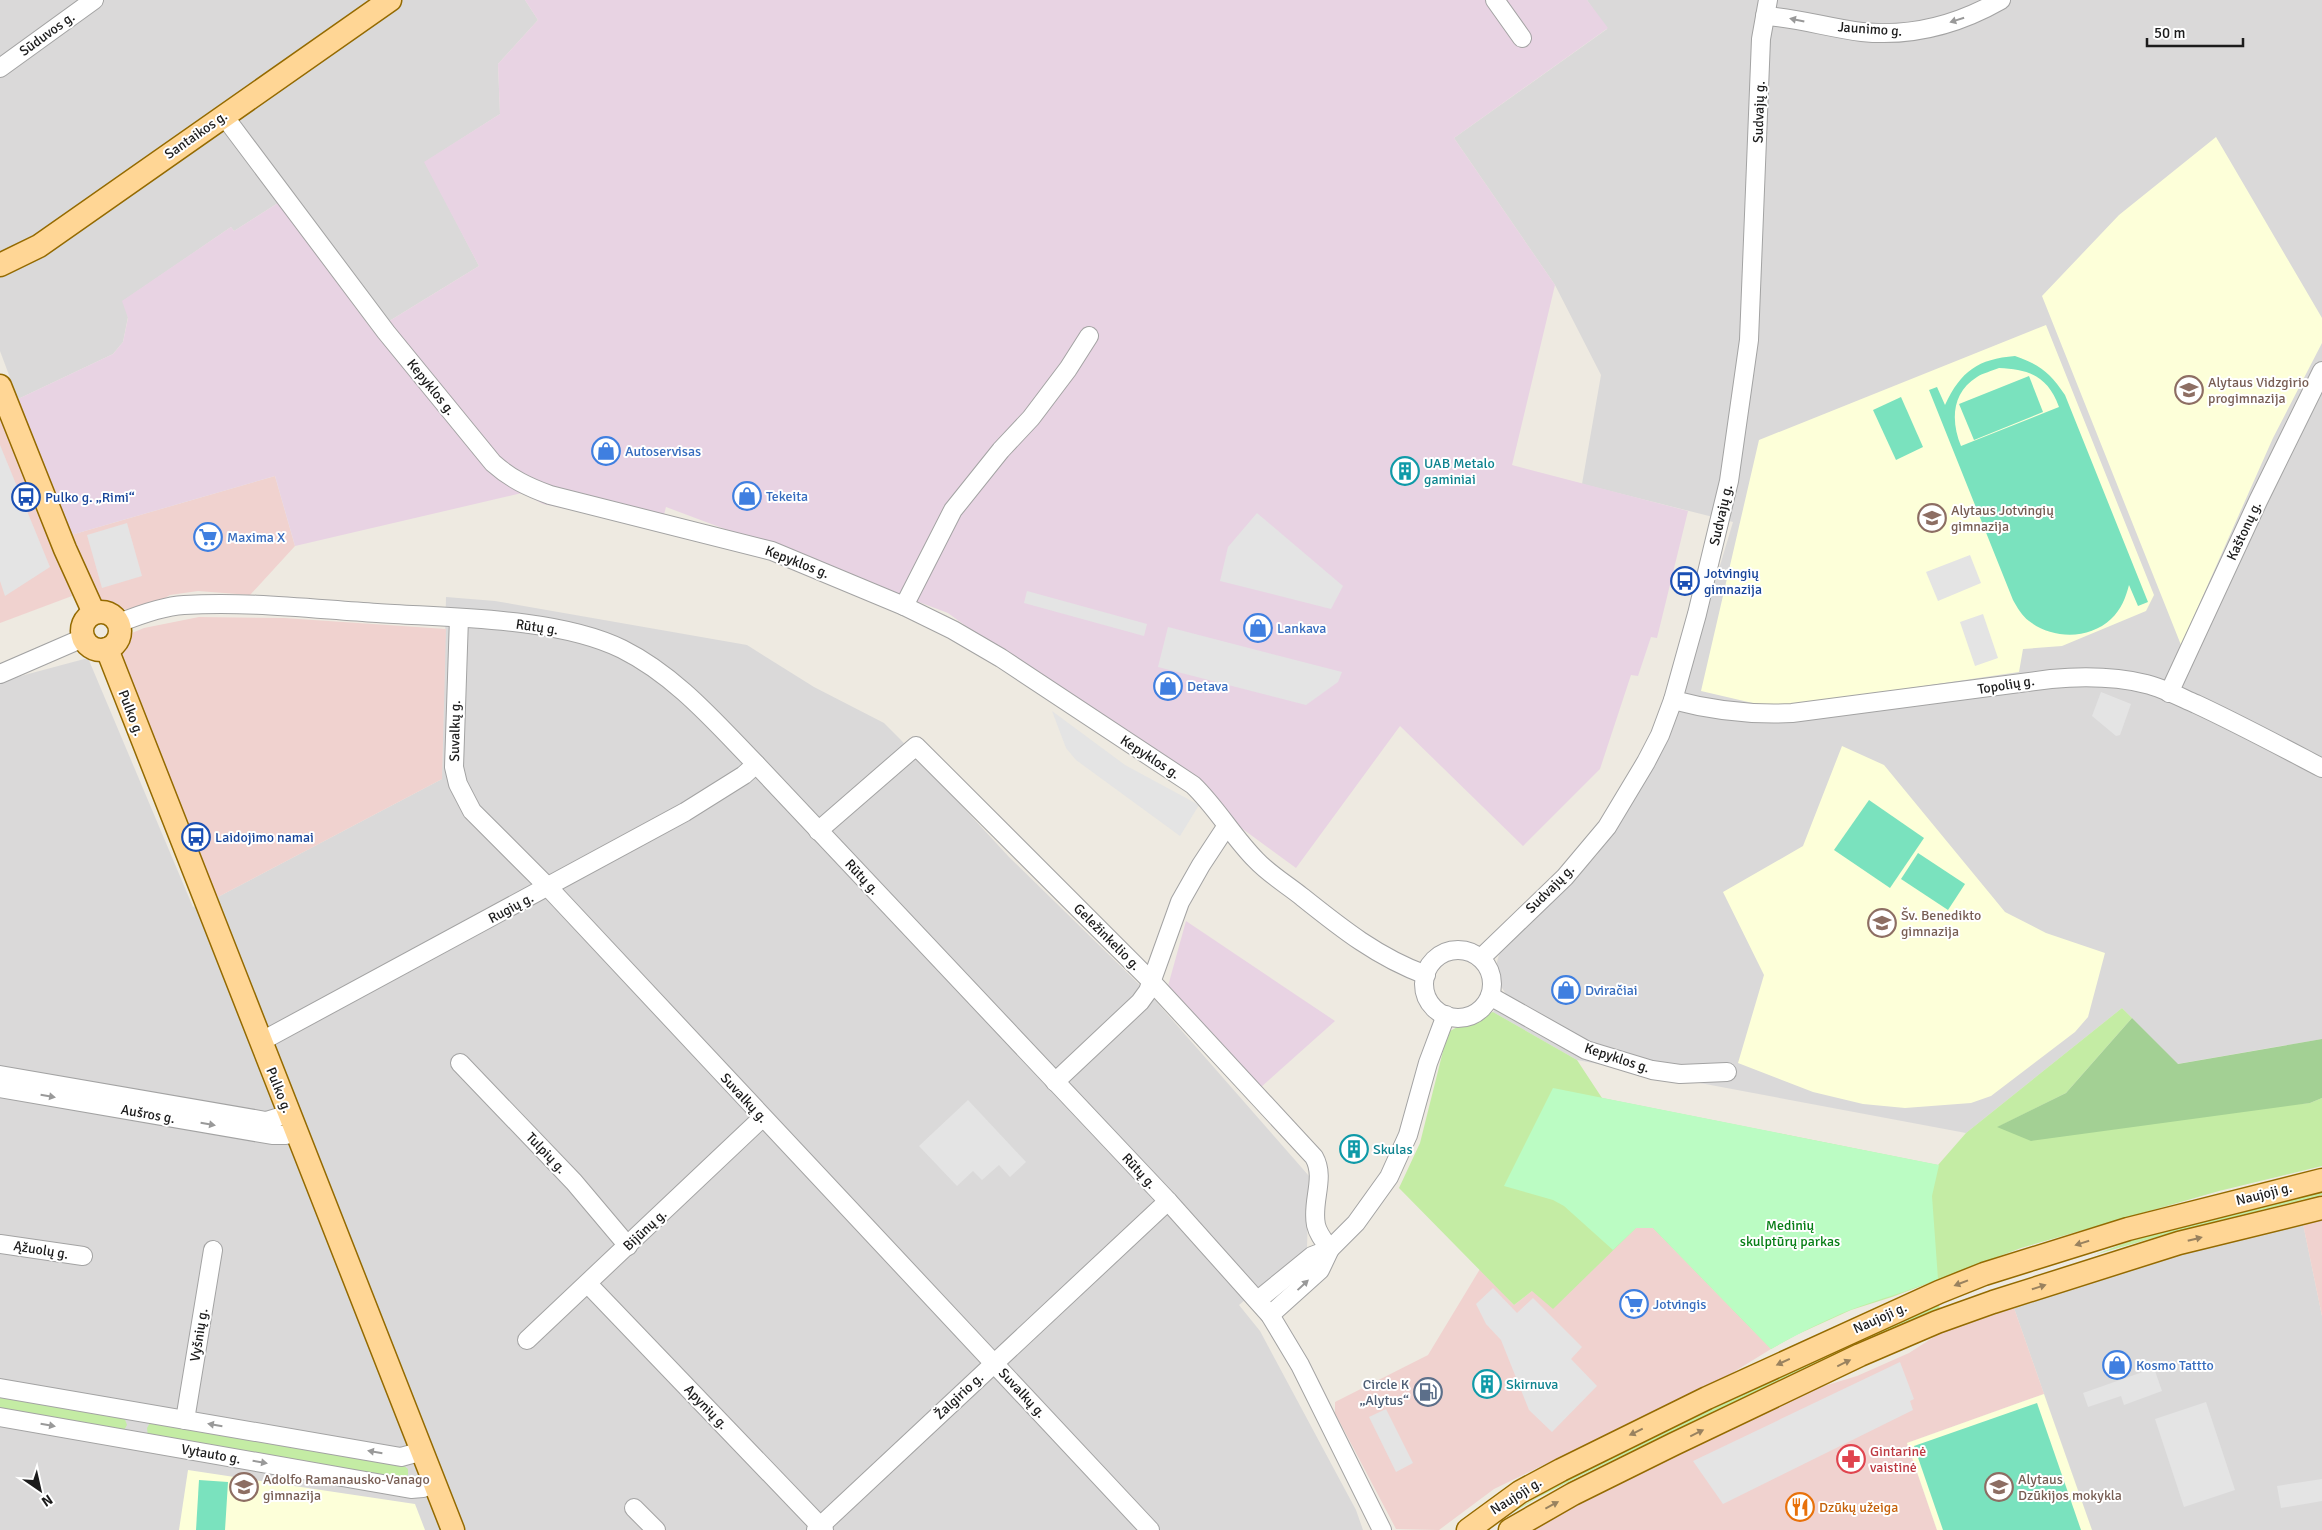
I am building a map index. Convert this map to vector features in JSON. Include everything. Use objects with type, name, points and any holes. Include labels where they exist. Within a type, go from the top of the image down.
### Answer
[{"type":"main road","name":"Santaikos g.","points":[[0,265],[39,246],[390,0]]},
{"type":"main road","points":[[0,386],[65,549],[94,613]]},
{"type":"main road","points":[[106,612],[116,618],[119,623],[120,636],[113,646],[107,649],[96,650],[86,643],[83,638],[82,626],[89,616],[94,613],[106,612]]},
{"type":"main road","name":"Pulko g.","points":[[107,649],[453,1530]]},
{"type":"main road","name":"Naujoji g.","points":[[1468,1530],[1520,1492],[1577,1462],[1871,1321],[1984,1274],[2128,1228],[2322,1180]]},
{"type":"main road","name":"Naujoji g.","points":[[1510,1530],[1573,1494],[1860,1355],[1930,1325],[1993,1302],[2179,1243],[2322,1208]]},
{"type":"main road","points":[[1984,1274],[1993,1302]]},
{"type":"street","name":"Sūduvos g.","points":[[0,68],[94,0]]},
{"type":"street","points":[[1495,0],[1522,38]]},
{"type":"street","name":"Jaunimo g.","points":[[1766,8],[1784,17],[1862,32],[1902,33],[1950,22],[1989,7],[2001,0]]},
{"type":"street","name":"Sudvajų g.","points":[[1480,958],[1565,876],[1607,827],[1646,762],[1660,735],[1673,700],[1697,614],[1729,481],[1749,340],[1762,39],[1766,8]]},
{"type":"street","name":"Kepyklos g.","points":[[224,116],[421,377],[493,464],[506,475],[522,485],[550,495],[772,551],[904,606],[953,630],[1001,658],[1193,785],[1209,800],[1226,827],[1257,861],[1368,948],[1426,975]]},
{"type":"street","points":[[904,606],[953,510],[1031,418],[1068,369],[1089,336]]},
{"type":"street","name":"Kaštonų g.","points":[[2169,693],[2258,501],[2322,371]]},
{"type":"street","name":"Rūtų g.","points":[[119,623],[135,616],[182,605],[246,604],[532,624],[596,639],[621,649],[661,672],[679,687],[756,764],[1168,1201],[1258,1300],[1270,1315],[1300,1365],[1382,1530]]},
{"type":"street","name":"Suvalkų g.","points":[[459,618],[454,767],[458,784],[472,811],[548,887],[762,1118],[1150,1530]]},
{"type":"street","points":[[0,674],[83,638]]},
{"type":"street","name":"Topolių g.","points":[[1673,700],[1717,710],[1753,715],[1792,713],[2080,676],[2119,679],[2148,684],[2231,720],[2322,768]]},
{"type":"street","name":"Geležinkelio g.","points":[[818,831],[916,746],[1152,982],[1314,1157],[1319,1172],[1315,1213],[1316,1225],[1320,1236],[1330,1249]]},
{"type":"street","name":"Rugių g.","points":[[260,1042],[685,812],[744,775],[756,764]]},
{"type":"street","points":[[1055,1082],[1140,1002],[1152,982],[1180,902],[1226,827]]},
{"type":"street","points":[[1453,950],[1472,953],[1480,958],[1490,972],[1492,980],[1490,996],[1486,1004],[1472,1015],[1454,1017],[1446,1015],[1430,1003],[1425,984],[1426,975],[1436,959],[1453,950]]},
{"type":"street","name":"Kepyklos g.","points":[[1490,996],[1586,1050],[1652,1070],[1680,1074],[1728,1072]]},
{"type":"street","points":[[1270,1315],[1320,1270],[1330,1249],[1366,1212],[1389,1177],[1400,1156],[1413,1119],[1428,1063],[1446,1015]]},
{"type":"street","name":"Tulpių g.","points":[[460,1063],[574,1182],[628,1246]]},
{"type":"street","name":"Aušros g.","points":[[0,1075],[266,1121],[292,1123],[286,1135],[272,1135],[0,1088]]},
{"type":"street","name":"Bijūnų g.","points":[[527,1340],[762,1118]]},
{"type":"street","name":"Žalgirio g.","points":[[820,1529],[1168,1201]]},
{"type":"street","name":"Ąžuolų g.","points":[[0,1244],[83,1256]]},
{"type":"street","points":[[1258,1300],[1312,1256],[1330,1249]]},
{"type":"street","name":"Vyšnių g.","points":[[185,1420],[213,1250]]},
{"type":"street","name":"Apynių g.","points":[[588,1284],[820,1529]]},
{"type":"street","points":[[0,1388],[401,1457],[423,1451]]},
{"type":"street","points":[[135,1440],[140,1412]]},
{"type":"street","name":"Vytauto g.","points":[[0,1417],[411,1489],[423,1488],[435,1483]]},
{"type":"street","points":[[634,1508],[656,1530]]},
{"type":"shaded area","points":[[0,0],[525,0],[538,20],[498,64],[500,114],[425,162],[479,266],[373,331],[278,203],[234,231],[231,227],[123,301],[128,317],[123,342],[113,354],[18,399],[0,351]]},
{"type":"shaded area","points":[[525,0],[1587,0],[1608,28],[1454,138],[1555,285],[1512,465],[1688,511],[1657,638],[1651,637],[1638,676],[1631,675],[1600,769],[1523,846],[1400,726],[1296,868],[948,613],[666,507],[660,529],[543,504],[522,493],[295,546],[275,476],[71,535],[18,399],[113,354],[123,342],[128,318],[122,301],[231,227],[234,231],[278,203],[373,331],[479,266],[424,162],[500,114],[498,64],[538,20]]},
{"type":"shaded area","points":[[1587,0],[2322,0],[2322,1039],[2177,1064],[2122,1008],[1966,1133],[1577,1060],[1493,1012],[1506,994],[1498,982],[1495,969],[1500,951],[1597,855],[1661,751],[1687,676],[1733,522],[1582,484],[1601,375],[1555,285],[1454,138],[1607,29]]},
{"type":"shaded area","name":"Alytaus Vidzgirio progimnazija","points":[[2216,137],[2322,318],[2322,343],[2273,438],[2181,645],[2042,296],[2119,215]]},
{"type":"shaded area","name":"Alytaus Jotvingių gimnazija","points":[[2046,325],[2154,595],[2146,611],[2062,646],[2023,649],[2019,672],[1774,708],[1701,691],[1759,440]]},
{"type":"shaded area","points":[[0,407],[72,596],[0,623]]},
{"type":"shaded area","points":[[0,445],[50,567],[5,596],[0,581]]},
{"type":"shaded area","points":[[275,476],[295,546],[250,595],[198,591],[170,595],[160,601],[123,610],[109,607],[99,598],[71,535]]},
{"type":"shaded area","points":[[1257,513],[1343,586],[1331,609],[1220,581],[1228,547]]},
{"type":"shaded area","points":[[127,523],[142,576],[102,588],[87,535]]},
{"type":"shaded area","points":[[1970,555],[1981,583],[1938,601],[1926,572]]},
{"type":"shaded area","points":[[1027,591],[1147,624],[1144,636],[1024,603]]},
{"type":"shaded area","points":[[446,597],[495,601],[747,645],[814,687],[884,723],[900,739],[1009,857],[1154,999],[1309,1176],[1307,1248],[1239,1305],[1260,1331],[1356,1510],[1363,1530],[0,1530],[0,683],[88,658],[193,907],[216,898],[442,779]]},
{"type":"shaded area","points":[[1983,614],[1998,658],[1975,666],[1960,622]]},
{"type":"shaded area","points":[[199,617],[284,618],[446,629],[442,779],[216,898],[126,671],[121,652],[123,645],[132,633],[144,628]]},
{"type":"shaded area","points":[[1168,627],[1342,672],[1338,682],[1306,705],[1158,667]]},
{"type":"shaded area","points":[[2101,692],[2131,704],[2120,735],[2116,736],[2092,716]]},
{"type":"shaded area","points":[[1052,711],[1125,765],[1199,805],[1180,836],[1076,760],[1066,748]]},
{"type":"shaded area","name":"Šv. Benedikto gimnazija","points":[[1842,746],[1884,765],[2005,912],[2046,933],[2105,953],[2088,1017],[2075,1032],[1991,1096],[1971,1103],[1905,1108],[1863,1104],[1813,1092],[1738,1063],[1764,975],[1723,892],[1803,846]]},
{"type":"shaded area","points":[[1186,921],[1335,1021],[1260,1088],[1168,986]]},
{"type":"shaded area","points":[[968,1100],[1026,1162],[1010,1177],[999,1165],[982,1180],[973,1171],[957,1186],[919,1146]]},
{"type":"shaded area","points":[[2322,1220],[2322,1316],[2303,1224]]},
{"type":"shaded area","points":[[2303,1224],[2322,1316],[2322,1530],[1937,1530],[1907,1443],[2044,1394],[2014,1308],[2146,1264]]},
{"type":"shaded area","points":[[1636,1228],[1653,1228],[1771,1349],[1732,1373],[1494,1489],[1439,1530],[1396,1529],[1335,1413],[1335,1402],[1428,1355],[1480,1269],[1514,1305],[1532,1291],[1613,1250]]},
{"type":"shaded area","points":[[1493,1288],[1517,1313],[1533,1298],[1582,1347],[1571,1359],[1597,1386],[1552,1432],[1529,1410],[1501,1340],[1486,1324],[1476,1304]]},
{"type":"shaded area","points":[[2014,1308],[2044,1394],[1907,1443],[1937,1530],[1526,1530],[1811,1390],[1857,1376],[1909,1353],[1940,1333]]},
{"type":"shaded area","points":[[1900,1362],[1914,1399],[1910,1401],[1913,1410],[1723,1504],[1693,1461]]},
{"type":"shaded area","points":[[2154,1368],[2162,1391],[2124,1405],[2121,1396],[2088,1407],[2083,1393]]},
{"type":"shaded area","name":"Alytaus Dzūkijos mokykla","points":[[2044,1394],[2092,1530],[1937,1530],[1907,1443]]},
{"type":"shaded area","points":[[2206,1402],[2235,1490],[2184,1507],[2155,1419]]},
{"type":"shaded area","points":[[1386,1409],[1413,1463],[1396,1472],[1369,1417]]},
{"type":"shaded area","name":"Adolfo Ramanausko-Vanago gimnazija","points":[[188,1470],[415,1504],[425,1530],[179,1530]]},
{"type":"shaded area","points":[[2322,1479],[2322,1501],[2281,1508],[2277,1486]]},
{"type":"green space","points":[[2015,356],[2038,366],[2055,381],[2065,395],[2148,602],[2138,606],[2129,585],[2118,612],[2102,626],[2092,631],[2070,635],[2059,634],[2038,627],[2024,617],[2013,600],[1929,390],[1937,387],[1945,405],[1957,383],[1964,375],[1981,364]],"holes":[[[1999,368],[2028,373],[2043,381],[2054,396],[2059,407],[1961,446],[1956,427],[1955,408],[1962,391],[1982,374]]]},
{"type":"green space","points":[[2029,376],[2043,412],[1974,440],[1959,404]]},
{"type":"green space","points":[[1901,397],[1923,447],[1896,460],[1873,410]]},
{"type":"green space","points":[[1869,800],[1924,838],[1890,888],[1834,850]]},
{"type":"green space","points":[[1918,853],[1965,884],[1948,910],[1901,879]]},
{"type":"green space","points":[[2122,1008],[2132,1018],[2066,1093],[1998,1127],[2310,1103],[2322,1098],[2322,1166],[2219,1191],[2021,1248],[1892,1297],[1851,1310],[1796,1335],[1771,1349],[1653,1228],[1636,1228],[1553,1309],[1532,1291],[1514,1305],[1399,1188],[1420,1143],[1444,1047],[1450,1031],[1476,1017],[1493,1012],[1577,1060],[1602,1098],[1938,1165],[1966,1133]]},
{"type":"green space","points":[[2132,1018],[2178,1064],[2322,1039],[2322,1098],[2310,1103],[2031,1141],[1997,1127],[2066,1093]]},
{"type":"green space","name":"Medinių skulptūrų parkas","points":[[1553,1088],[1939,1165],[1932,1196],[1938,1279],[1850,1310],[1810,1328],[1771,1349],[1653,1228],[1636,1228],[1613,1250],[1564,1206],[1553,1200],[1504,1186]]},
{"type":"green space","points":[[2322,1191],[2322,1195],[2174,1232],[2094,1255],[2135,1239]]},
{"type":"green space","points":[[1938,1304],[1940,1308],[1847,1348],[1578,1477],[1537,1498],[1491,1526],[1541,1495],[1618,1453],[1787,1372]]},
{"type":"green space","points":[[0,1396],[124,1417],[127,1425],[124,1430],[0,1411]]},
{"type":"green space","name":"Alytaus Dzūkijos mokykla","points":[[2037,1403],[2081,1530],[1943,1530],[1914,1446]]},
{"type":"green space","points":[[151,1421],[403,1465],[408,1469],[408,1475],[404,1478],[399,1478],[148,1437],[147,1428]]},
{"type":"green space","points":[[199,1480],[228,1482],[225,1530],[196,1530]]},
{"type":"place","name":"Alytaus Vidzgirio progimnazija","points":[[2189,390]]},
{"type":"place","name":"Autoservisas","points":[[606,451]]},
{"type":"place","name":"UAB Metalo gaminiai","points":[[1405,471]]},
{"type":"place","name":"Tekeita","points":[[747,496]]},
{"type":"place","name":"Pulko g. „Rimi“","points":[[26,497]]},
{"type":"place","name":"Alytaus Jotvingių gimnazija","points":[[1932,518]]},
{"type":"place","name":"Maxima X","points":[[208,537]]},
{"type":"place","name":"Jotvingių gimnazija","points":[[1685,581]]},
{"type":"place","name":"Lankava","points":[[1258,628]]},
{"type":"place","name":"Detava","points":[[1168,686]]},
{"type":"place","name":"Laidojimo namai","points":[[196,837]]},
{"type":"place","name":"Šv. Benedikto gimnazija","points":[[1882,923]]},
{"type":"place","name":"Dviračiai","points":[[1566,990]]},
{"type":"place","name":"Skulas","points":[[1354,1149]]},
{"type":"place","name":"Jotvingis","points":[[1634,1304]]},
{"type":"place","name":"Kosmo Tattto","points":[[2117,1365]]},
{"type":"place","name":"Skirnuva","points":[[1487,1384]]},
{"type":"place","name":"Circle K „Alytus“","points":[[1428,1392]]},
{"type":"place","name":"Gintarinė vaistinė","points":[[1851,1459]]},
{"type":"place","name":"Adolfo Ramanausko-Vanago gimnazija","points":[[244,1487]]},
{"type":"place","name":"Alytaus Dzūkijos mokykla","points":[[1999,1487]]},
{"type":"place","name":"Dzūkų užeiga","points":[[1800,1507]]}]
